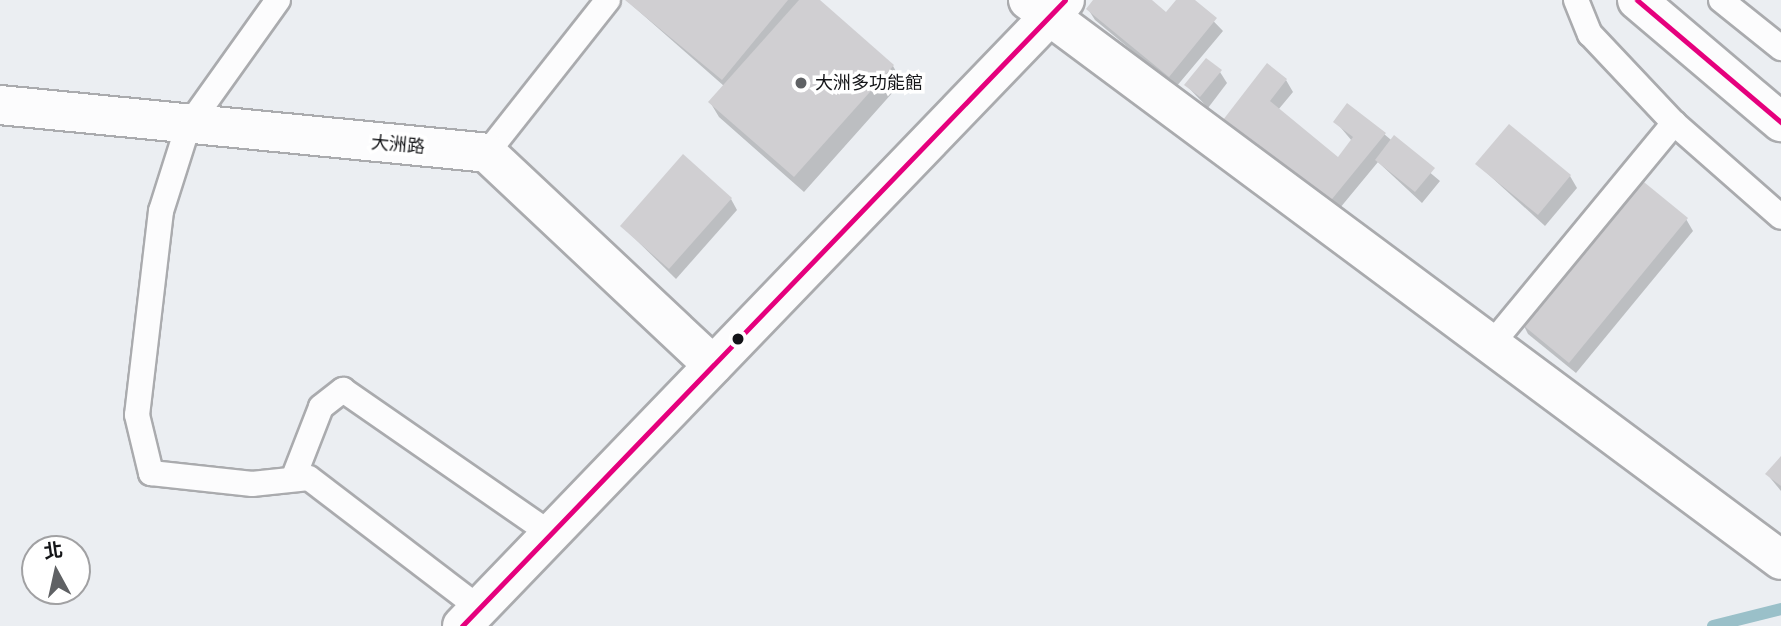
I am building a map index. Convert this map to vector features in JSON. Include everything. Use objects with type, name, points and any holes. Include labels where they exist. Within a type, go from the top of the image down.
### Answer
[{"type":"street","points":[[1637,0],[1781,122]]},
{"type":"street","points":[[470,617],[713,366],[1047,6],[1491,345],[1781,560]]},
{"type":"street","name":"大洲路","points":[[0,105],[188,126],[487,153]]},
{"type":"street","points":[[487,153],[713,366]]},
{"type":"lane","points":[[278,0],[188,126],[161,211],[137,415],[152,473],[252,484],[309,478],[470,617]]},
{"type":"lane","points":[[487,153],[608,0]]},
{"type":"lane","points":[[1576,0],[1590,34],[1674,123],[1781,217]]},
{"type":"lane","points":[[1721,0],[1781,48]]},
{"type":"lane","points":[[1491,345],[1674,123]]},
{"type":"lane","points":[[293,479],[321,407],[343,390],[551,534]]},
{"type":"building","points":[[625,0],[788,0],[722,80]]},
{"type":"building","name":"大洲多功能館","points":[[799,0],[820,0],[894,65],[794,177],[708,102]]},
{"type":"building","points":[[1093,0],[1152,0],[1166,12],[1176,0],[1195,0],[1217,18],[1169,77],[1086,9]]},
{"type":"building","points":[[1206,58],[1222,70],[1200,97],[1184,85]]},
{"type":"building","points":[[1267,63],[1287,79],[1270,101],[1338,157],[1353,137],[1333,122],[1347,103],[1386,133],[1328,204],[1223,120]]},
{"type":"building","points":[[1509,124],[1571,175],[1538,215],[1475,164]]},
{"type":"building","points":[[1394,135],[1435,168],[1415,192],[1375,160]]},
{"type":"building","points":[[683,154],[732,198],[669,269],[620,226]]},
{"type":"building","points":[[1639,178],[1688,218],[1569,363],[1519,322]]},
{"type":"building","points":[[1781,456],[1781,486],[1765,474]]},
{"type":"waterway","points":[[1713,626],[1781,609]]},
{"type":"transit line","points":[[462,626],[1065,0]]},
{"type":"transit line","points":[[1637,0],[1781,122]]},
{"type":"place","name":"大洲多功能館","points":[[801,83]]}]
